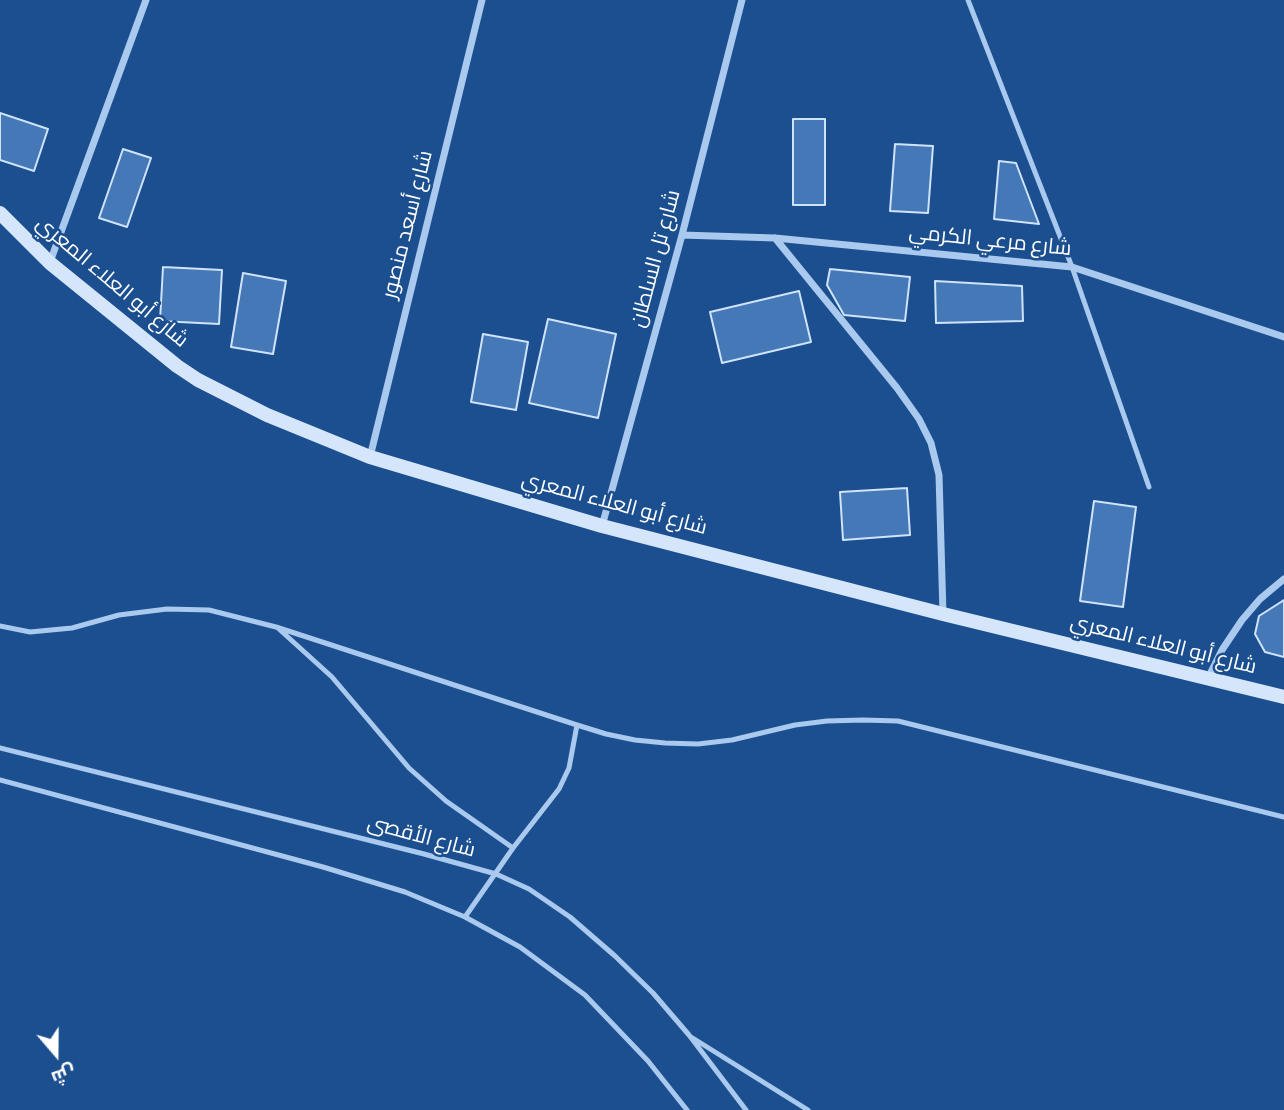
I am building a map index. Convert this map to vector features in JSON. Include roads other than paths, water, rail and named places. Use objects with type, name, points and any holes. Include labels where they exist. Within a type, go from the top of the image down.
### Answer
[{"type":"street","points":[[50,263],[146,0]]},
{"type":"street","name":"شارع أسعد منصور","points":[[370,457],[482,0]]},
{"type":"street","name":"شارع تل السلطان","points":[[602,526],[682,235],[742,0]]},
{"type":"street","name":"شارع أبو العلاء المعري","points":[[0,214],[50,263],[169,360],[198,380],[267,415],[370,457],[602,526],[943,614],[1284,697]]},
{"type":"street","name":"شارع مرعي الكرمي","points":[[682,235],[775,238],[1072,267],[1284,337]]},
{"type":"street","points":[[775,238],[897,388],[919,419],[931,443],[939,475],[943,614]]},
{"type":"street","points":[[1208,678],[1242,620],[1260,599],[1284,579]]},
{"type":"lane","points":[[968,0],[1072,267],[1149,487]]},
{"type":"lane","points":[[0,626],[30,632],[72,628],[119,615],[167,609],[209,610],[276,627],[577,725],[635,740],[698,744],[732,740],[794,724],[839,720],[898,721],[1284,817]]},
{"type":"lane","points":[[276,627],[332,677],[409,768],[446,801],[513,848]]},
{"type":"lane","points":[[465,916],[559,789],[569,768],[577,725]]},
{"type":"lane","name":"شارع الأقصى","points":[[0,748],[424,854],[496,874],[528,889],[570,917],[653,993],[746,1110]]},
{"type":"lane","points":[[0,780],[323,867],[405,892],[465,916],[520,947],[585,995],[648,1061],[687,1110]]},
{"type":"lane","points":[[689,1035],[808,1110]]}]
